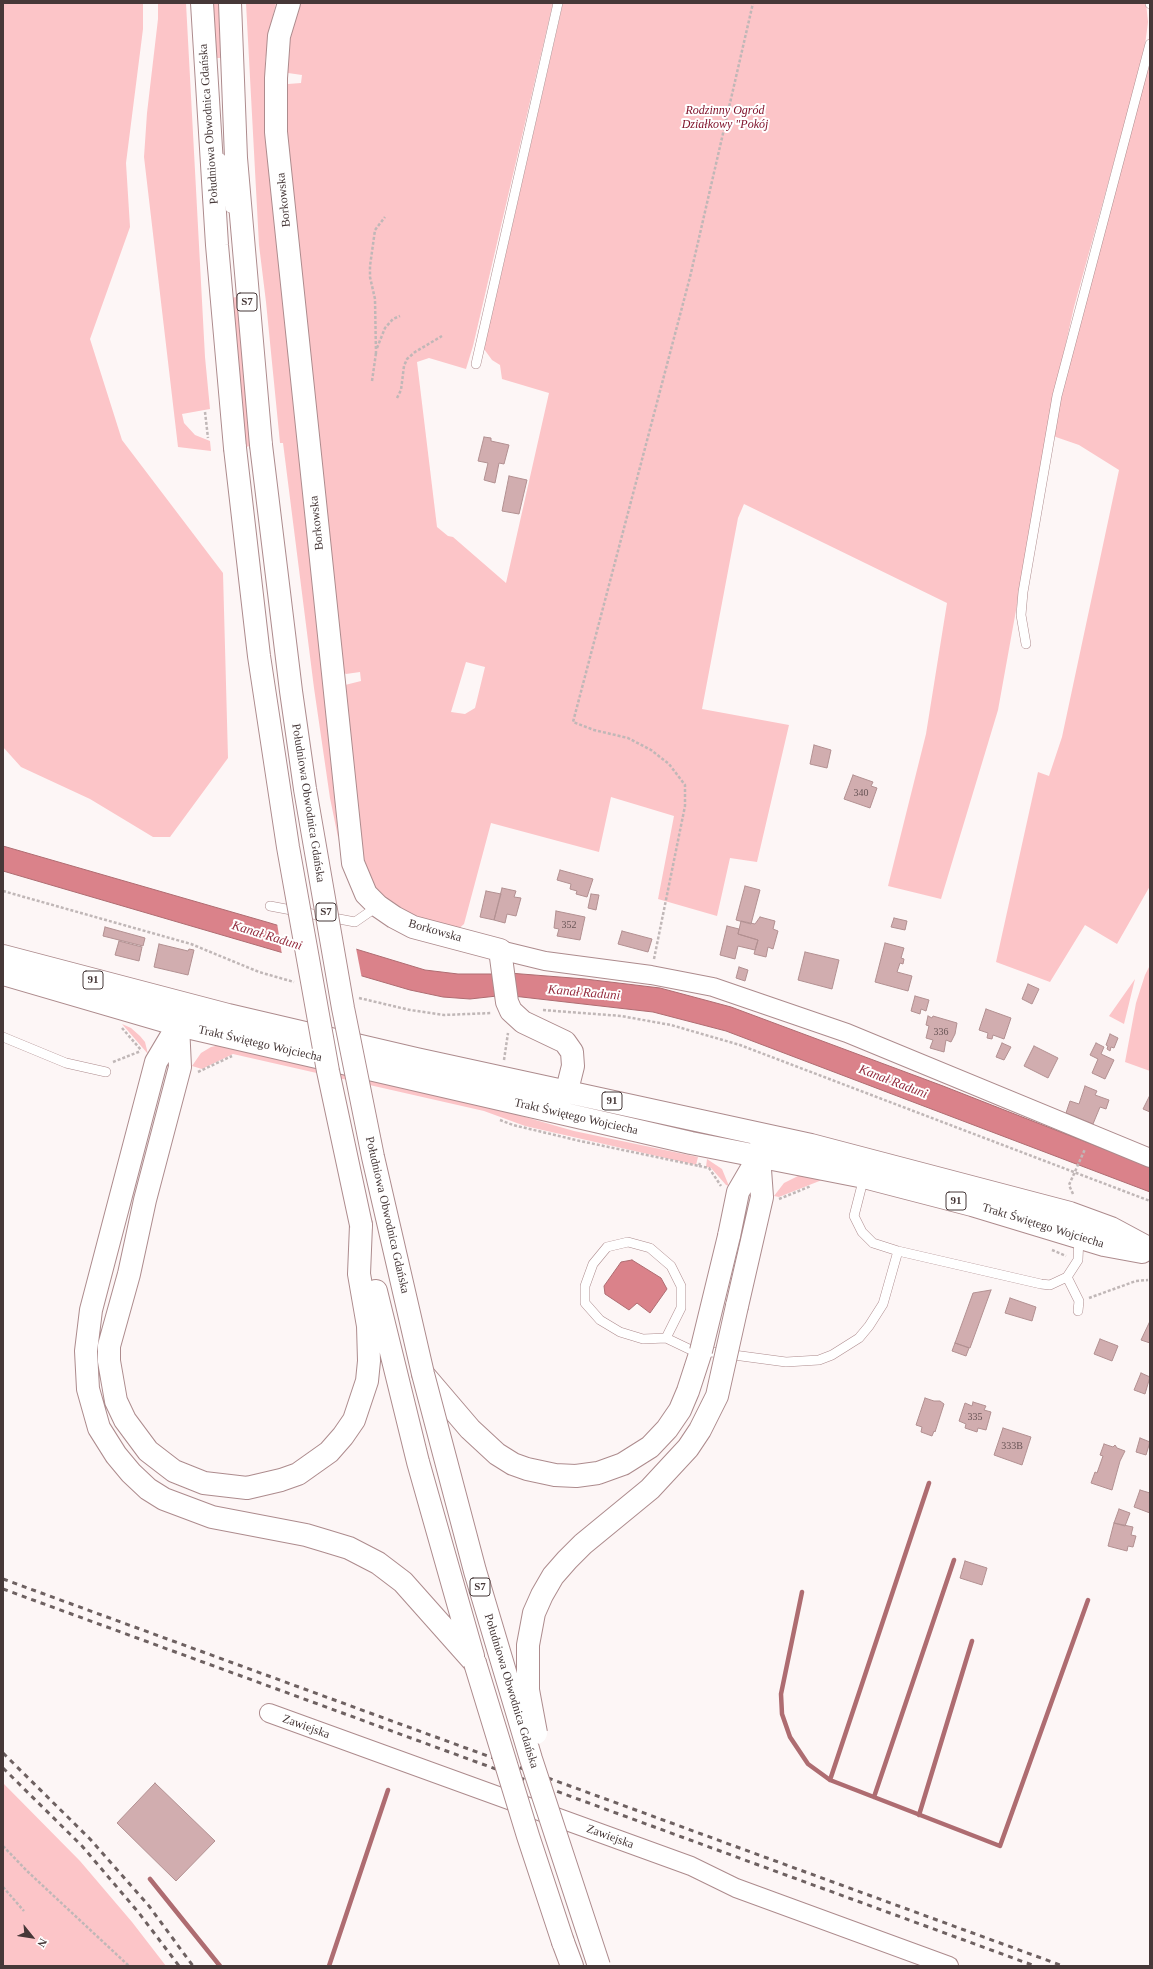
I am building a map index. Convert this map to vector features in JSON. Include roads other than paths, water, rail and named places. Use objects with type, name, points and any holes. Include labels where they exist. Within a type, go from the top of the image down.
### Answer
[{"type":"main road","name":"Południowa Obwodnica Gdańska","points":[[202,3],[204,58],[221,298]]},
{"type":"main road","name":"Południowa Obwodnica Gdańska","points":[[230,3],[236,158],[260,445],[291,691],[321,886],[373,1157],[423,1374],[475,1571],[543,1798],[599,1966]]},
{"type":"main road","name":"Borkowska","points":[[289,3],[279,43],[276,78],[276,132],[353,863],[366,894],[378,906],[394,918],[412,927],[500,958]]},
{"type":"main road","name":"S7","points":[[221,298],[235,448],[259,656],[288,847],[327,1063],[361,1225],[418,1462],[475,1663],[526,1829],[572,1966]]},
{"type":"main road","name":"Trakt Świętego Wojciecha","points":[[3,956],[180,1014],[416,1059],[567,1090],[864,1177],[972,1205],[1079,1236],[1104,1245],[1150,1254]]},
{"type":"main road","name":"Trakt Świętego Wojciecha","points":[[500,958],[502,1007],[511,1011],[523,1022],[565,1042],[572,1052],[573,1066],[567,1090]]},
{"type":"main road","name":"Trakt Świętego Wojciecha","points":[[3,974],[180,1014],[676,1140],[761,1146],[811,1145],[1070,1213],[1111,1228],[1150,1249]]},
{"type":"main road","points":[[180,1014],[180,1067],[151,1176],[129,1274],[109,1346],[109,1361],[116,1401],[125,1420],[148,1451],[174,1471],[204,1483],[246,1488],[281,1480],[298,1474],[329,1452],[354,1420],[367,1382],[369,1360],[367,1313],[359,1274],[361,1225]]},
{"type":"main road","points":[[180,1014],[156,1062],[91,1310],[86,1351],[88,1389],[100,1428],[116,1455],[131,1473],[148,1489],[179,1506],[212,1517],[320,1539],[349,1548],[378,1563],[403,1582],[475,1663]]},
{"type":"main road","points":[[423,1374],[478,1438],[490,1449],[513,1464],[555,1475],[576,1476],[598,1473],[623,1464],[650,1447],[667,1429],[680,1410],[696,1369],[729,1236],[738,1192],[761,1146]]},
{"type":"main road","points":[[543,1798],[540,1748],[531,1710],[527,1674],[530,1631],[534,1613],[553,1576],[583,1544],[650,1489],[674,1466],[700,1430],[712,1409],[721,1383],[762,1198],[761,1146]]},
{"type":"street","points":[[500,958],[545,961],[651,975],[712,987],[847,1033],[1150,1158]]},
{"type":"street","name":"Zawiejska","points":[[269,1713],[692,1866],[736,1888],[949,1966]]},
{"type":"lane","points":[[476,364],[558,3]]},
{"type":"lane","points":[[1026,644],[1021,615],[1023,592],[1057,396],[1150,44]]},
{"type":"lane","points":[[221,298],[225,181],[232,57]]},
{"type":"lane","points":[[204,58],[225,181],[247,296]]},
{"type":"lane","points":[[270,906],[355,922],[378,906]]},
{"type":"lane","points":[[3,1037],[66,1063],[106,1072]]},
{"type":"lane","points":[[864,1177],[854,1216],[862,1232],[873,1242],[898,1251],[1041,1284],[1050,1284],[1067,1277],[1078,1260],[1079,1236]]},
{"type":"lane","points":[[666,1338],[681,1308],[681,1286],[671,1266],[650,1248],[628,1242],[607,1247],[593,1264],[585,1286],[585,1303],[600,1320],[620,1332],[643,1339],[666,1338],[689,1349],[786,1362],[819,1360],[832,1355],[859,1338],[878,1313],[888,1291],[898,1251]]},
{"type":"lane","points":[[1067,1277],[1079,1301],[1078,1311]]},
{"type":"water","name":"Kanał Raduni","points":[[3,846],[270,923],[425,970],[458,974],[494,974],[497,996],[470,999],[443,997],[410,990],[3,871]]},
{"type":"water","name":"Kanał Raduni","points":[[509,973],[585,979],[660,988],[731,1007],[943,1086],[1150,1167],[1150,1192],[726,1031],[653,1012],[513,996]]},
{"type":"water","points":[[632,1260],[661,1278],[667,1289],[650,1313],[637,1303],[629,1310],[605,1294],[604,1286],[621,1262]]},
{"type":"waterway","points":[[830,1780],[929,1483]]},
{"type":"waterway","points":[[874,1797],[954,1560]]},
{"type":"waterway","points":[[802,1592],[781,1694],[782,1714],[790,1737],[808,1764],[830,1780],[1000,1846],[1088,1600]]},
{"type":"waterway","points":[[919,1815],[972,1641]]},
{"type":"waterway","points":[[329,1966],[388,1790]]},
{"type":"waterway","points":[[150,1879],[220,1966]]},
{"type":"railway","points":[[3,1579],[1063,1966]]},
{"type":"railway","points":[[3,1589],[1035,1966]]},
{"type":"railway","points":[[3,1753],[90,1839],[149,1906],[193,1966]]},
{"type":"railway","points":[[3,1768],[82,1846],[139,1913],[179,1966]]},
{"type":"park label","name":"Rodzinny Ogród Działkowy \"Pokój","points":[[725,118]]}]
